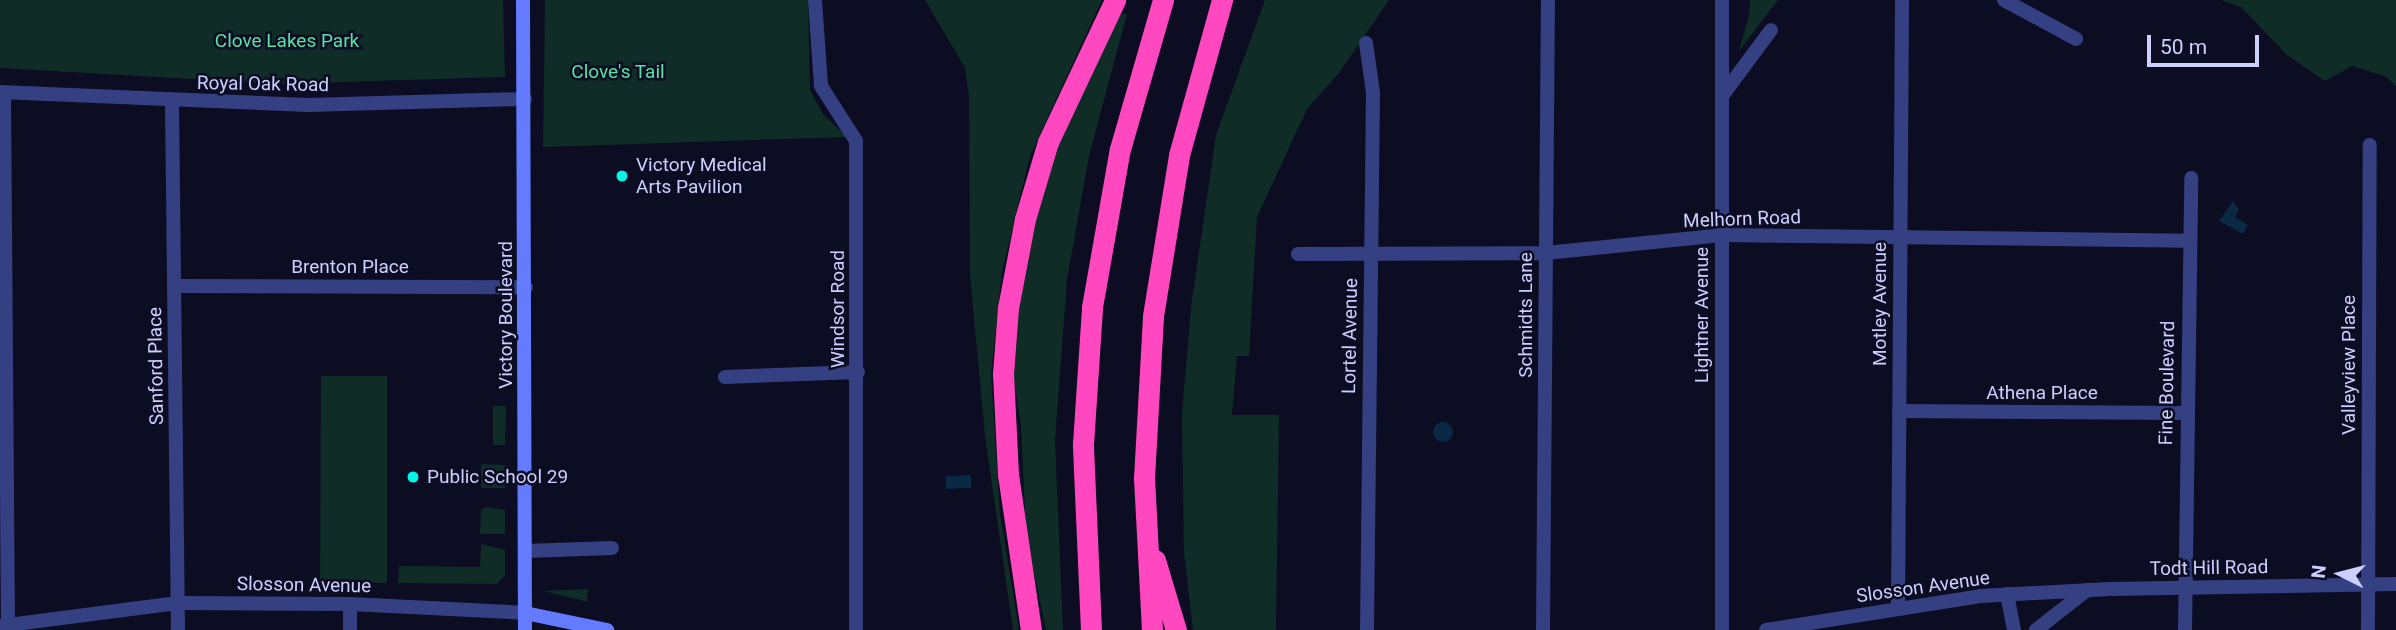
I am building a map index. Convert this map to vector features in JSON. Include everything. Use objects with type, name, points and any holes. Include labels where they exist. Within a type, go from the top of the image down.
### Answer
[{"type":"highway","points":[[1031,630],[1017,558],[1008,475],[1003,374],[1008,308],[1025,219],[1048,142],[1115,0]]},
{"type":"highway","points":[[1091,625],[1083,444],[1092,307],[1120,149],[1163,0]]},
{"type":"highway","points":[[1151,626],[1145,531],[1146,397],[1160,261],[1189,115],[1222,0]]},
{"type":"highway","points":[[1145,531],[1175,626]]},
{"type":"main road","name":"Victory Boulevard","points":[[523,0],[525,630]]},
{"type":"main road","name":"Slosson Avenue","points":[[525,613],[607,630]]},
{"type":"street","name":"Windsor Road","points":[[815,0],[821,86],[856,141],[856,630]]},
{"type":"street","name":"Schmidts Lane","points":[[1544,630],[1548,0]]},
{"type":"street","name":"Lightner Avenue","points":[[1721,630],[1722,0]]},
{"type":"street","name":"Motley Avenue","points":[[1898,609],[1902,0]]},
{"type":"street","points":[[2004,0],[2076,39]]},
{"type":"street","points":[[1722,96],[1771,30]]},
{"type":"street","name":"Lortel Avenue","points":[[1366,43],[1373,93],[1367,630]]},
{"type":"street","name":"Royal Oak Road","points":[[2,92],[172,102],[308,105],[525,99]]},
{"type":"street","points":[[2,92],[5,627]]},
{"type":"street","name":"Sanford Place","points":[[172,102],[178,630]]},
{"type":"street","name":"Valleyview Place","points":[[2368,630],[2370,145]]},
{"type":"street","name":"Fine Boulevard","points":[[2185,630],[2188,241],[2191,178]]},
{"type":"street","name":"Melhorn Road","points":[[1298,254],[1546,253],[1722,235],[2188,241]]},
{"type":"street","name":"Brenton Place","points":[[174,286],[526,287]]},
{"type":"street","points":[[725,377],[858,372]]},
{"type":"street","name":"Athena Place","points":[[1899,411],[2186,413]]},
{"type":"street","points":[[525,551],[612,548]]},
{"type":"street","name":"Todt Hill Road","points":[[2087,590],[2396,584]]},
{"type":"street","points":[[2036,630],[2087,590]]},
{"type":"street","name":"Slosson Avenue","points":[[1766,630],[2007,594],[2087,590]]},
{"type":"street","points":[[2007,594],[2014,630]]},
{"type":"street","name":"Slosson Avenue","points":[[5,627],[178,603],[350,604],[525,613]]},
{"type":"street","points":[[350,604],[350,630]]},
{"type":"green space","name":"Clove Lakes Park","points":[[0,0],[503,0],[505,77],[276,84],[0,68]]},
{"type":"green space","name":"Clove's Tail","points":[[545,0],[808,0],[810,90],[823,114],[847,137],[543,147]]},
{"type":"green space","points":[[925,0],[1102,0],[1030,156],[1002,272],[991,375],[1000,513],[1019,630],[1013,630],[985,436],[970,275],[969,96],[965,68]]},
{"type":"green space","points":[[1265,0],[1389,0],[1339,73],[1307,109],[1257,217],[1249,356],[1237,356],[1232,415],[1279,415],[1276,630],[1193,630],[1184,552],[1182,413],[1191,307],[1216,135]]},
{"type":"green space","points":[[1750,0],[1778,0],[1739,51],[1749,15]]},
{"type":"green space","points":[[2221,0],[2396,0],[2396,86],[2385,76],[2352,66],[2325,81],[2287,55],[2241,7]]},
{"type":"green space","points":[[1116,13],[1127,14],[1089,156],[1067,280],[1055,440],[1063,630],[1046,630],[1026,535],[1021,426],[1012,365],[1022,271],[1054,151]]},
{"type":"green space","points":[[321,376],[387,376],[387,583],[320,582]]},
{"type":"green space","points":[[493,406],[506,406],[505,445],[493,445]]},
{"type":"green space","points":[[481,464],[505,465],[505,488],[481,488]]},
{"type":"green space","points":[[486,507],[505,510],[505,534],[480,534],[481,509]]},
{"type":"green space","points":[[481,544],[505,550],[505,575],[497,584],[398,583],[399,566],[480,567]]},
{"type":"green space","points":[[588,589],[587,601],[606,606],[543,591]]},
{"type":"water","points":[[2233,201],[2239,210],[2235,217],[2248,225],[2243,234],[2219,221]]},
{"type":"water","points":[[1443,422],[1450,425],[1453,432],[1450,439],[1443,442],[1436,439],[1433,432],[1436,425]]},
{"type":"water","points":[[971,475],[971,488],[946,489],[946,476]]},
{"type":"place","name":"Victory Medical Arts Pavilion","points":[[622,176]]},
{"type":"place","name":"Public School 29","points":[[413,477]]}]
